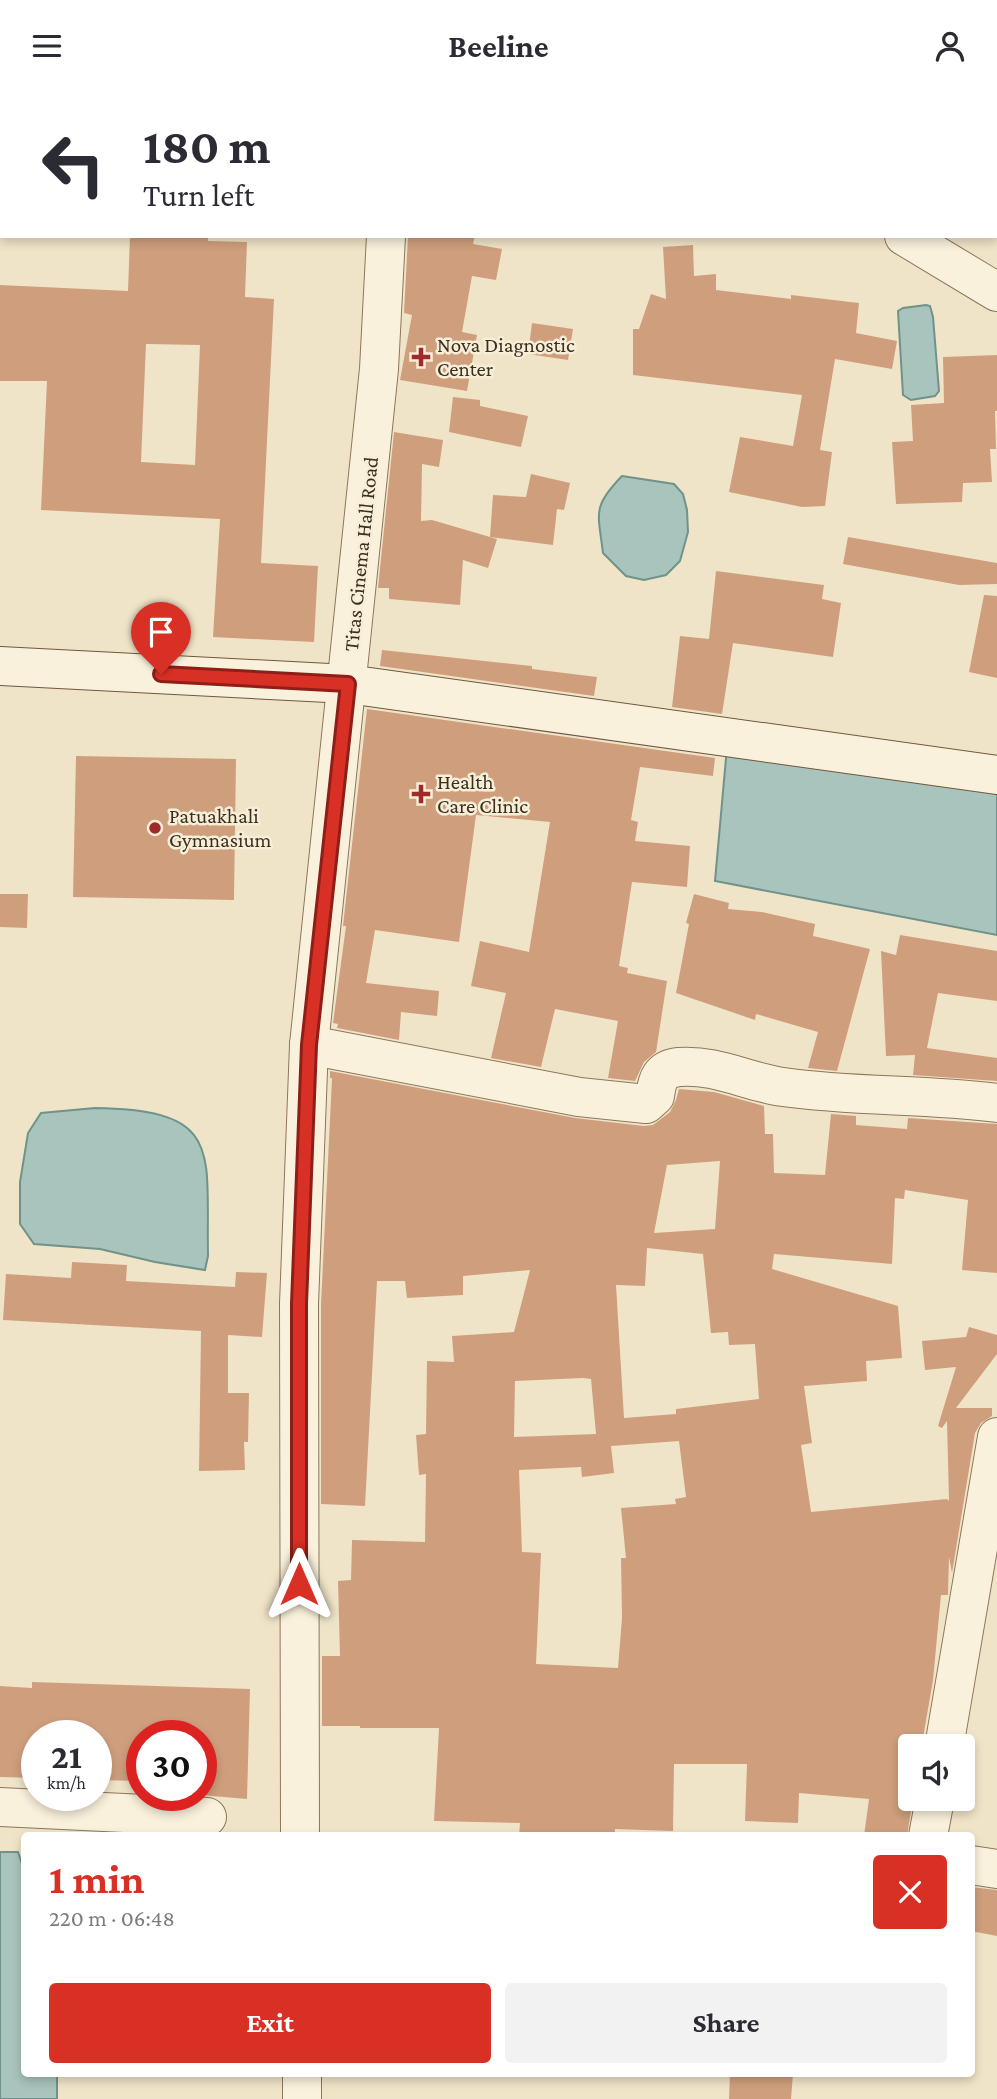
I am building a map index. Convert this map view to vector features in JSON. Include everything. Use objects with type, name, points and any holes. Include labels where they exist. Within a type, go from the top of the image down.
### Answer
[{"type":"street","name":"Titas Cinema Hall Road","points":[[300,1832],[299,1304],[309,1045],[379,369],[386,238]]},
{"type":"street","points":[[907,238],[997,292]]},
{"type":"street","points":[[0,666],[348,684],[997,775]]},
{"type":"street","points":[[309,1045],[579,1097],[646,1104],[655,1096],[657,1081],[663,1072],[677,1067],[712,1069],[782,1087],[997,1103]]},
{"type":"street","points":[[946,1734],[997,1437]]},
{"type":"street","points":[[0,1807],[207,1817]]},
{"type":"street","points":[[929,1832],[933,1811]]},
{"type":"street","points":[[975,1866],[997,1869]]},
{"type":"street","points":[[302,2077],[302,2099]]},
{"type":"water","points":[[930,306],[933,317],[939,391],[935,396],[911,400],[903,395],[898,311]]},
{"type":"water","points":[[622,476],[674,484],[683,494],[688,532],[680,561],[666,575],[644,580],[626,576],[603,553],[599,511],[606,495]]},
{"type":"water","points":[[727,747],[997,786],[997,935],[715,881]]},
{"type":"water","points":[[95,1108],[137,1111],[167,1117],[187,1128],[199,1143],[208,1188],[208,1256],[205,1270],[100,1249],[34,1244],[20,1224],[20,1182],[28,1133],[41,1113]]},
{"type":"water","points":[[0,1852],[18,1852],[21,1861],[21,2077],[57,2077],[57,2099],[0,2099]]},
{"type":"building","points":[[130,238],[208,238],[208,241],[247,242],[245,297],[274,299],[261,563],[318,566],[314,642],[213,637],[220,519],[41,510],[47,381],[0,381],[0,285],[128,291]],"holes":[[[146,344],[200,345],[195,465],[141,462]]]},
{"type":"building","points":[[408,238],[474,238],[473,244],[502,249],[496,280],[472,276],[462,332],[477,335],[467,391],[400,380],[412,315],[404,313]]},
{"type":"building","points":[[693,245],[694,276],[716,274],[716,290],[791,299],[791,295],[859,303],[856,333],[897,341],[892,369],[835,359],[820,450],[832,452],[825,506],[802,507],[729,492],[740,437],[793,446],[802,395],[633,375],[633,329],[639,329],[651,294],[666,299],[663,247]]},
{"type":"building","points":[[532,323],[573,329],[568,360],[528,354]]},
{"type":"building","points":[[997,355],[996,449],[990,449],[992,482],[963,483],[962,502],[896,504],[892,442],[913,441],[911,405],[944,403],[943,357]]},
{"type":"building","points":[[453,397],[480,400],[480,406],[528,416],[521,447],[449,432]]},
{"type":"building","points":[[394,432],[443,440],[439,467],[422,464],[421,521],[432,520],[497,539],[488,568],[463,560],[460,605],[389,599],[389,588],[378,588]]},
{"type":"building","points":[[531,474],[570,483],[564,510],[557,509],[553,545],[490,537],[493,495],[526,497]]},
{"type":"building","points":[[848,537],[997,563],[997,584],[959,585],[843,564]]},
{"type":"building","points":[[716,571],[824,585],[822,599],[841,603],[833,657],[733,643],[722,714],[672,707],[680,636],[709,639]]},
{"type":"building","points":[[984,595],[997,596],[997,678],[969,672]]},
{"type":"building","points":[[382,650],[532,666],[532,669],[597,677],[594,696],[380,666]]},
{"type":"building","points":[[367,709],[715,758],[713,776],[640,767],[631,820],[638,822],[635,841],[690,846],[687,887],[632,882],[619,966],[628,968],[627,973],[667,981],[656,1052],[644,1062],[635,1081],[608,1078],[618,1021],[555,1009],[541,1067],[491,1058],[506,993],[471,986],[480,941],[529,952],[550,822],[476,815],[459,942],[375,930],[366,983],[439,991],[437,1016],[401,1012],[399,1040],[337,1028],[338,1024],[333,1023],[346,926],[343,926]]},
{"type":"building","name":"Patuakhali Gymnasium","points":[[76,756],[236,759],[234,900],[73,897]]},
{"type":"building","points":[[0,894],[28,894],[27,928],[0,927]]},
{"type":"building","points":[[694,894],[729,903],[728,909],[762,912],[815,924],[813,936],[870,949],[837,1071],[808,1068],[818,1032],[756,1014],[755,1020],[676,993],[689,924],[686,923]]},
{"type":"building","points":[[900,935],[997,951],[997,1001],[938,993],[927,1048],[997,1058],[997,1081],[913,1075],[915,1055],[886,1056],[881,951],[896,955]]},
{"type":"building","points":[[330,1071],[575,1118],[644,1126],[653,1125],[670,1112],[679,1089],[714,1092],[764,1106],[765,1134],[773,1134],[774,1173],[825,1175],[831,1114],[856,1116],[856,1125],[907,1129],[908,1118],[997,1124],[997,1273],[962,1270],[968,1200],[905,1190],[904,1199],[895,1198],[892,1264],[774,1254],[772,1269],[898,1306],[902,1358],[866,1361],[867,1381],[804,1386],[812,1443],[801,1445],[811,1512],[947,1499],[949,1501],[947,1421],[942,1428],[938,1426],[956,1367],[925,1370],[922,1341],[966,1337],[969,1327],[997,1335],[997,1354],[956,1408],[992,1408],[992,1416],[981,1423],[975,1433],[952,1573],[949,1557],[948,1595],[941,1595],[933,1680],[924,1734],[898,1734],[898,1811],[911,1811],[908,1832],[865,1832],[869,1799],[799,1793],[798,1823],[745,1821],[747,1764],[674,1764],[673,1831],[615,1829],[615,1832],[519,1832],[520,1823],[434,1821],[439,1728],[322,1726],[322,1656],[340,1656],[338,1581],[351,1580],[352,1540],[425,1542],[426,1474],[419,1475],[416,1435],[426,1434],[427,1361],[454,1362],[452,1336],[514,1332],[530,1270],[463,1276],[463,1295],[407,1298],[405,1281],[377,1281],[365,1506],[321,1504],[321,1304],[332,1078]],"holes":[[[720,1161],[715,1229],[654,1233],[667,1165]],[[647,1248],[703,1254],[711,1333],[728,1332],[729,1345],[755,1344],[759,1399],[676,1409],[676,1414],[624,1418],[616,1285],[645,1286]],[[591,1379],[596,1434],[514,1437],[515,1381]],[[679,1441],[686,1497],[675,1499],[676,1504],[621,1508],[626,1558],[621,1558],[622,1618],[618,1668],[536,1664],[541,1553],[522,1552],[519,1470],[581,1467],[582,1477],[614,1473],[611,1446]]]},
{"type":"building","points":[[72,1262],[127,1265],[126,1281],[235,1287],[236,1272],[267,1273],[262,1337],[228,1335],[228,1393],[249,1393],[248,1442],[244,1442],[245,1470],[199,1471],[201,1331],[3,1320],[6,1274],[71,1278]]},
{"type":"building","points":[[32,1682],[250,1689],[247,1799],[217,1796],[217,1720],[126,1720],[126,1781],[112,1780],[112,1720],[21,1720],[21,1778],[0,1777],[0,1686],[32,1688]]},
{"type":"building","points":[[975,1887],[997,1890],[997,1936],[975,1932]]},
{"type":"building","points":[[730,2077],[793,2077],[791,2099],[729,2099]]},
{"type":"place","name":"Nova Diagnostic Center","points":[[421,357]]},
{"type":"place","name":"Health Care Clinic","points":[[421,794]]},
{"type":"place","name":"Patuakhali Gymnasium","points":[[155,828]]},
{"type":"route","points":[[161,674],[348,684],[309,1045],[299,1304],[299,1584]]}]
